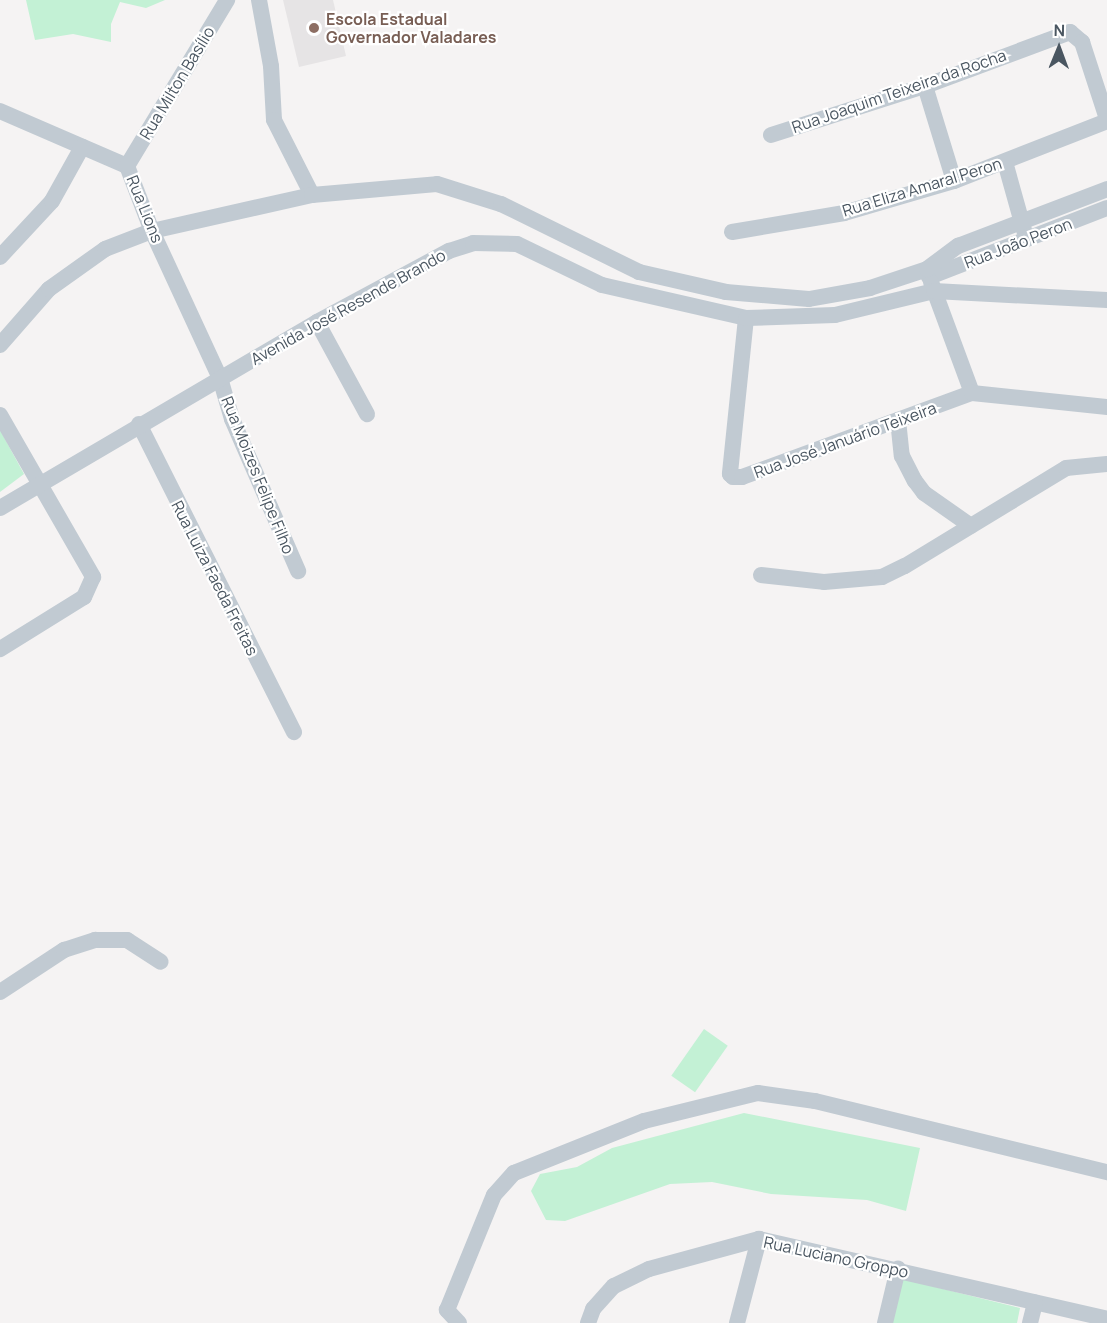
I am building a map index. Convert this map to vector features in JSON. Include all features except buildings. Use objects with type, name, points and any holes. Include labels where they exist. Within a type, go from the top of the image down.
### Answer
[{"type":"street","name":"Rua Milton Basílio","points":[[127,166],[227,0]]},
{"type":"street","points":[[259,0],[271,66],[274,120],[312,195]]},
{"type":"street","name":"Rua Joaquim Teixeira da Rocha","points":[[771,135],[924,86],[1070,32],[1082,42],[1107,120]]},
{"type":"street","points":[[924,86],[954,181]]},
{"type":"street","name":"Rua Lions","points":[[0,111],[127,166],[152,231],[220,378]]},
{"type":"street","name":"Rua Eliza Amaral Peron","points":[[732,232],[844,213],[954,181],[1107,120]]},
{"type":"street","points":[[0,257],[52,201],[82,147]]},
{"type":"street","points":[[1005,162],[1027,242]]},
{"type":"street","points":[[0,345],[49,289],[84,262],[152,231],[312,195],[437,184],[501,204],[639,272],[770,299],[839,295],[930,279],[1107,300]]},
{"type":"street","points":[[930,279],[958,246],[1107,189]]},
{"type":"street","name":"Rua João Peron","points":[[930,279],[1107,208]]},
{"type":"street","name":"Avenida José Resende Brando","points":[[0,508],[139,424],[317,322],[449,251],[494,241],[518,244],[602,285],[746,318],[835,315],[930,279]]},
{"type":"street","points":[[930,279],[972,393],[1107,408]]},
{"type":"street","name":"Rua José Januário Teixeira","points":[[746,318],[730,474],[733,477],[742,477],[972,393]]},
{"type":"street","points":[[317,322],[367,414]]},
{"type":"street","name":"Rua Moizes Felipe Filho","points":[[220,378],[232,419],[297,571]]},
{"type":"street","points":[[0,415],[92,572],[91,588],[84,597],[0,648]]},
{"type":"street","points":[[898,420],[902,456],[915,481],[924,493],[971,526]]},
{"type":"street","name":"Rua Luiza Faeda Freitas","points":[[139,424],[294,732]]},
{"type":"street","points":[[761,575],[824,582],[882,576],[971,526],[1066,468],[1107,464]]},
{"type":"street","points":[[0,992],[64,950],[95,940],[127,940],[161,962]]},
{"type":"street","points":[[459,1323],[447,1310],[494,1195],[514,1173],[644,1121],[758,1093],[815,1101],[1107,1172]]},
{"type":"street","points":[[737,1323],[759,1239]]},
{"type":"street","name":"Rua Luciano Groppo","points":[[588,1323],[592,1309],[614,1286],[649,1269],[759,1239],[898,1269],[1107,1319]]},
{"type":"street","points":[[885,1323],[898,1269]]},
{"type":"street","points":[[1030,1323],[1035,1303]]},
{"type":"shaded area","name":"Escola Estadual Governador Valadares","points":[[283,0],[333,0],[346,56],[299,67]]},
{"type":"green space","points":[[26,0],[165,0],[146,8],[120,2],[111,24],[111,42],[73,34],[35,40]]},
{"type":"green space","points":[[0,430],[24,474],[0,492]]},
{"type":"green space","points":[[704,1029],[728,1046],[695,1092],[671,1076]]},
{"type":"green space","points":[[744,1113],[920,1148],[906,1211],[867,1200],[771,1194],[712,1182],[670,1184],[565,1221],[546,1220],[531,1191],[540,1174],[577,1167],[612,1148]]},
{"type":"green space","points":[[899,1278],[1020,1308],[1017,1323],[886,1323]]},
{"type":"place","name":"Escola Estadual Governador Valadares","points":[[314,28]]}]
